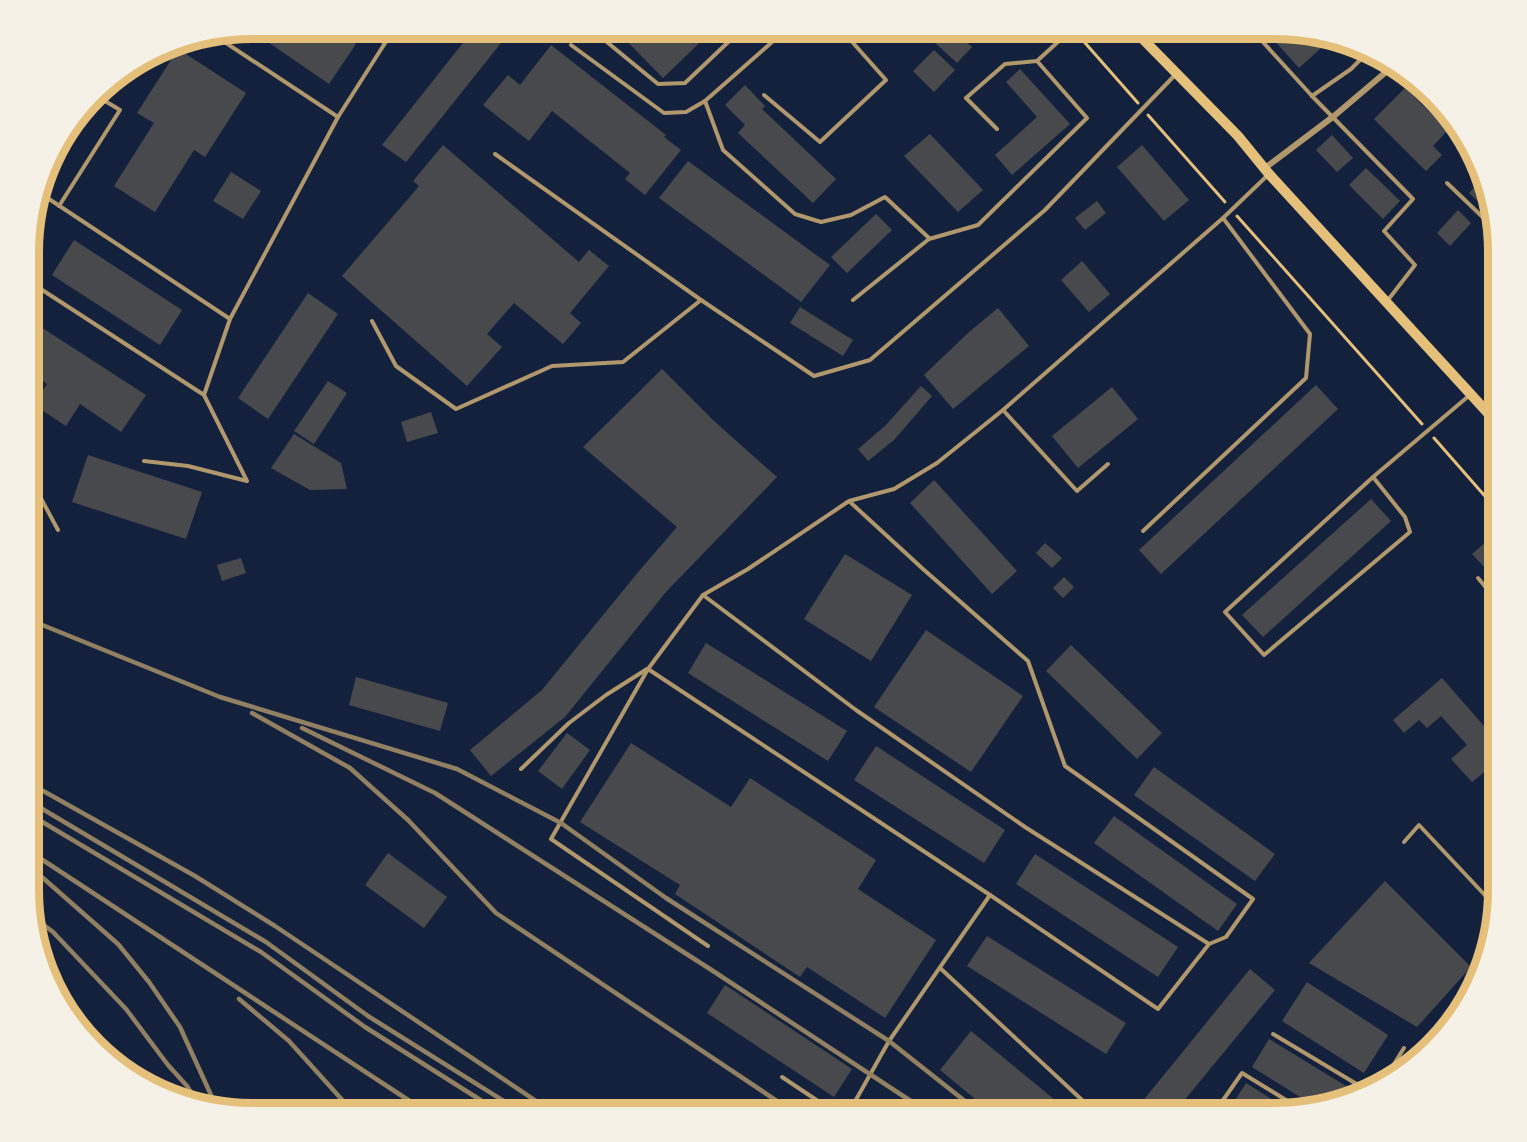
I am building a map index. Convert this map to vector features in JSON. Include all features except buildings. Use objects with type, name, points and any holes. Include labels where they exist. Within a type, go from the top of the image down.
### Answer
[{"type":"main road","points":[[1143,39],[1238,136],[1267,171],[1488,413]]},
{"type":"street","points":[[1267,171],[1387,71]]},
{"type":"lane","points":[[379,39],[385,43]]},
{"type":"lane","points":[[204,395],[230,320],[338,117],[387,39]]},
{"type":"lane","points":[[603,39],[658,84],[686,83],[732,39]]},
{"type":"lane","points":[[571,45],[664,113],[686,112],[705,101],[776,39]]},
{"type":"lane","points":[[764,95],[820,142],[886,80],[850,39]]},
{"type":"lane","points":[[997,129],[966,98],[1005,64],[1037,61],[1061,39]]},
{"type":"lane","points":[[1260,39],[1312,96],[1413,199],[1384,231],[1415,265],[1387,302]]},
{"type":"lane","points":[[223,41],[338,117]]},
{"type":"lane","points":[[1312,96],[1351,69],[1362,58]]},
{"type":"lane","points":[[853,300],[929,238],[978,225],[1087,118],[1037,61]]},
{"type":"lane","points":[[495,154],[701,300],[814,376],[870,360],[1045,210],[1177,73]]},
{"type":"lane","points":[[59,206],[120,110],[103,100]]},
{"type":"lane","points":[[705,101],[723,150],[795,214],[821,222],[851,215],[885,197],[929,238]]},
{"type":"lane","points":[[708,946],[551,839],[648,669],[703,595],[748,569],[849,501],[894,489],[937,463],[1003,410],[1223,218],[1267,171]]},
{"type":"lane","points":[[1447,183],[1485,220]]},
{"type":"lane","points":[[46,198],[230,320]]},
{"type":"lane","points":[[1143,531],[1305,378],[1310,334],[1223,218]]},
{"type":"lane","points":[[39,288],[204,395],[247,481],[188,466],[144,461]]},
{"type":"lane","points":[[372,321],[396,366],[456,409],[552,366],[622,362],[701,300]]},
{"type":"lane","points":[[1373,477],[1405,517],[1410,532],[1264,655],[1225,612],[1373,477],[1471,394]]},
{"type":"lane","points":[[1482,406],[1488,405]]},
{"type":"lane","points":[[1003,410],[1077,491],[1108,464]]},
{"type":"lane","points":[[39,495],[58,530]]},
{"type":"lane","points":[[648,669],[1158,1009],[1209,944],[1226,937],[1254,899],[1065,766],[1028,661],[849,501]]},
{"type":"lane","points":[[1478,578],[1488,590]]},
{"type":"lane","points":[[703,595],[856,710],[1025,827],[1209,944]]},
{"type":"lane","points":[[521,769],[569,723],[606,695],[648,669]]},
{"type":"lane","points":[[1404,842],[1419,825],[1488,898]]},
{"type":"lane","points":[[854,1103],[889,1041],[990,895]]},
{"type":"lane","points":[[940,968],[1085,1103]]},
{"type":"lane","points":[[1273,1034],[1360,1086]]},
{"type":"lane","points":[[1392,1068],[1404,1048]]},
{"type":"lane","points":[[1221,1103],[1242,1073],[1291,1103]]},
{"type":"lane","points":[[782,1077],[821,1103]]},
{"type":"path","points":[[1081,39],[1488,500]]},
{"type":"railway","points":[[39,624],[220,697],[457,769],[561,823],[666,898],[889,1041],[967,1103]]},
{"type":"railway","points":[[252,713],[350,768],[408,820],[496,913],[780,1103]]},
{"type":"railway","points":[[302,728],[435,793],[914,1103]]},
{"type":"railway","points":[[39,789],[195,876],[275,926],[539,1103]]},
{"type":"railway","points":[[39,807],[266,942],[368,1016],[507,1103]]},
{"type":"railway","points":[[39,820],[261,952],[365,1027],[485,1103]]},
{"type":"railway","points":[[39,858],[413,1103]]},
{"type":"railway","points":[[39,875],[118,944],[149,982],[180,1027],[212,1099]]},
{"type":"railway","points":[[42,923],[53,932],[126,1009],[192,1095]]},
{"type":"railway","points":[[239,999],[289,1041],[345,1103]]}]
